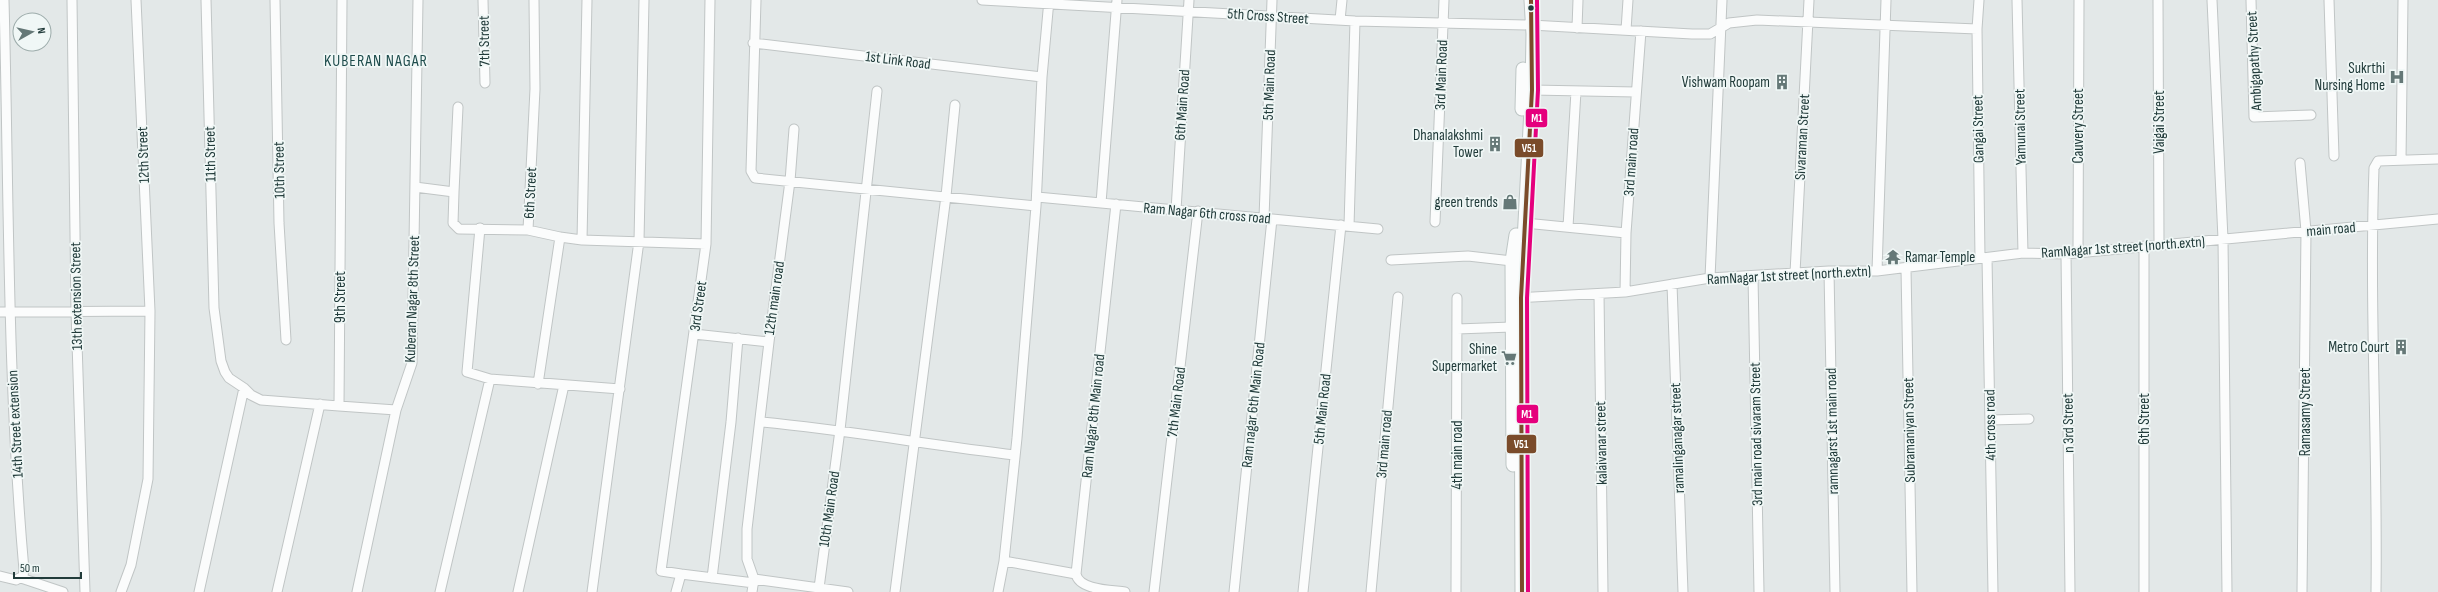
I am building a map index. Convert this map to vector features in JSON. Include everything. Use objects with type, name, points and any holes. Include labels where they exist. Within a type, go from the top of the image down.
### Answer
[{"type":"main road","points":[[1515,592],[1512,327],[1517,298],[1525,223],[1532,90],[1531,0]]},
{"type":"main road","points":[[1522,592],[1517,298],[1512,261],[1515,244],[1518,191],[1524,49],[1532,29]]},
{"type":"street","name":"14th Street extension","points":[[4,0],[10,312],[19,512],[24,570],[21,578]]},
{"type":"street","name":"13th extension Street","points":[[72,0],[76,311],[85,592]]},
{"type":"street","name":"12th Street","points":[[121,592],[131,565],[148,479],[150,311],[136,0]]},
{"type":"street","name":"11th Street","points":[[206,0],[214,308],[221,361],[229,378],[244,388]]},
{"type":"street","name":"10th Street","points":[[275,0],[279,224],[286,340]]},
{"type":"street","name":"9th Street","points":[[339,406],[342,0]]},
{"type":"street","name":"Kuberan Nagar 8th Street","points":[[357,592],[396,410],[412,363],[418,0]]},
{"type":"street","name":"7th Street","points":[[483,0],[485,83]]},
{"type":"street","name":"6th Street","points":[[534,0],[535,89],[528,230],[582,240],[706,244]]},
{"type":"street","points":[[582,240],[587,0]]},
{"type":"street","points":[[592,592],[607,464],[620,389],[639,241],[644,0]]},
{"type":"street","name":"3rd Street","points":[[680,574],[661,571],[706,244],[710,0]]},
{"type":"street","points":[[754,43],[756,0]]},
{"type":"street","name":"5th Cross Street","points":[[982,0],[1117,4],[1271,17],[1355,21],[1443,22],[1532,29],[1577,28],[1710,34],[1737,21],[1757,20],[1977,29]]},
{"type":"street","name":"6th Main Road","points":[[1176,210],[1188,11],[1190,0]]},
{"type":"street","name":"5th Main Road","points":[[1268,218],[1272,0]]},
{"type":"street","points":[[1340,20],[1342,0]]},
{"type":"street","name":"3rd Main Road","points":[[1435,222],[1444,0]]},
{"type":"street","points":[[1577,28],[1578,0]]},
{"type":"street","points":[[1626,30],[1628,0]]},
{"type":"street","points":[[1710,278],[1722,29],[1722,0]]},
{"type":"street","name":"Sivaraman Street","points":[[1794,273],[1810,0]]},
{"type":"street","points":[[1877,271],[1886,0]]},
{"type":"street","name":"Gangai Street","points":[[1979,0],[1977,29],[1984,258]]},
{"type":"street","name":"Yamunai Street","points":[[2017,0],[2023,253]]},
{"type":"street","name":"Cauvery Street","points":[[2078,252],[2079,0]]},
{"type":"street","name":"Vaigai Street","points":[[2158,0],[2159,245]]},
{"type":"street","points":[[2212,0],[2223,239],[2227,592]]},
{"type":"street","name":"Ambigapathy Street","points":[[2251,0],[2254,117],[2311,115]]},
{"type":"street","points":[[2329,0],[2334,156]]},
{"type":"street","points":[[2401,160],[2403,0]]},
{"type":"street","points":[[998,592],[1004,561],[1016,455],[1036,201],[1042,77],[1049,3]]},
{"type":"street","points":[[1101,203],[1117,4]]},
{"type":"street","name":"5th Main Road","points":[[1303,592],[1345,226],[1355,21]]},
{"type":"street","name":"3rd main road","points":[[1625,292],[1626,233],[1641,32]]},
{"type":"street","name":"1st Link Road","points":[[754,43],[1042,77]]},
{"type":"street","name":"Ram Nagar 6th cross road","points":[[754,43],[751,171],[755,178],[946,196],[1116,204],[1378,229]]},
{"type":"street","points":[[1532,90],[1636,92]]},
{"type":"street","name":"10th Main Road","points":[[819,588],[840,430],[877,91]]},
{"type":"street","points":[[1568,227],[1576,91]]},
{"type":"street","points":[[894,592],[946,196],[955,105]]},
{"type":"street","points":[[458,107],[453,223],[455,227],[528,230]]},
{"type":"street","name":"12th main road","points":[[694,334],[770,342],[790,181],[794,129]]},
{"type":"street","points":[[2376,592],[2377,482],[2372,225],[2375,165],[2378,162],[2438,159]]},
{"type":"street","name":"Ramasamy Street","points":[[2300,163],[2306,231],[2302,592]]},
{"type":"street","points":[[415,188],[454,192]]},
{"type":"street","name":"Ram Nagar 8th Main road","points":[[1076,574],[1116,204]]},
{"type":"street","name":"7th Main Road","points":[[1154,592],[1198,211]]},
{"type":"street","name":"Ram nagar 6th Main Road","points":[[1234,592],[1268,218]]},
{"type":"street","name":"main road","points":[[2223,239],[2438,219]]},
{"type":"street","points":[[1525,223],[1626,233]]},
{"type":"street","points":[[480,228],[466,369],[472,375],[490,379],[538,384],[620,389]]},
{"type":"street","points":[[538,384],[560,237]]},
{"type":"street","name":"RamNagar 1st street (north.extn)","points":[[1517,298],[1625,292],[1710,278],[1829,271],[1877,271],[1906,269],[2023,253],[2066,254],[2223,239]]},
{"type":"street","name":"6th Street","points":[[2144,246],[2144,592]]},
{"type":"street","name":"n 3rd Street","points":[[2066,254],[2070,592]]},
{"type":"street","points":[[1391,260],[1468,256],[1512,261]]},
{"type":"street","name":"4th cross road","points":[[1984,258],[1990,420],[1993,592]]},
{"type":"street","name":"Subramaniyan Street","points":[[1906,269],[1912,592]]},
{"type":"street","name":"ramnagarst 1st main road","points":[[1829,271],[1835,592]]},
{"type":"street","name":"3rd main road sivaram Street","points":[[1753,276],[1759,592]]},
{"type":"street","name":"ramalinganagar street","points":[[1672,284],[1682,592]]},
{"type":"street","name":"kalaivanar street","points":[[1599,294],[1603,592]]},
{"type":"street","name":"3rd main road","points":[[1371,592],[1398,296]]},
{"type":"street","name":"4th main road","points":[[1456,592],[1457,298]]},
{"type":"street","points":[[0,312],[150,311]]},
{"type":"street","points":[[1457,329],[1512,327]]},
{"type":"street","points":[[712,578],[731,422],[738,338]]},
{"type":"street","points":[[753,585],[747,559],[747,530],[770,342]]},
{"type":"street","points":[[440,592],[490,379]]},
{"type":"street","points":[[518,592],[564,385]]},
{"type":"street","points":[[244,388],[251,396],[260,400],[396,410]]},
{"type":"street","points":[[199,592],[244,388]]},
{"type":"street","points":[[277,592],[320,404]]},
{"type":"street","points":[[1990,420],[2029,419]]},
{"type":"street","points":[[761,422],[840,430],[914,443],[1016,455]]},
{"type":"street","points":[[1004,561],[1076,574],[1079,581],[1086,589],[1124,592]]},
{"type":"street","points":[[676,592],[680,574],[753,585],[819,588],[848,592]]},
{"type":"street","points":[[0,576],[16,580],[21,578],[63,592]]},
{"type":"transit line","name":"V51","points":[[1522,592],[1521,298],[1532,90],[1531,0]]},
{"type":"transit line","name":"M1","points":[[1528,592],[1527,298],[1538,90],[1537,0]]},
{"type":"place","name":"Sukrthi Nursing Home","points":[[2397,77]]},
{"type":"place","name":"Vishwam Roopam","points":[[1782,82]]},
{"type":"place","name":"Dhanalakshmi Tower","points":[[1495,144]]},
{"type":"place","name":"green trends","points":[[1510,202]]},
{"type":"place","name":"Ramar Temple","points":[[1893,257]]},
{"type":"place","name":"Metro Court","points":[[2401,347]]},
{"type":"place","name":"Shine Supermarket","points":[[1509,358]]},
{"type":"district","name":"KUBERAN NAGAR","points":[[376,60]]}]
